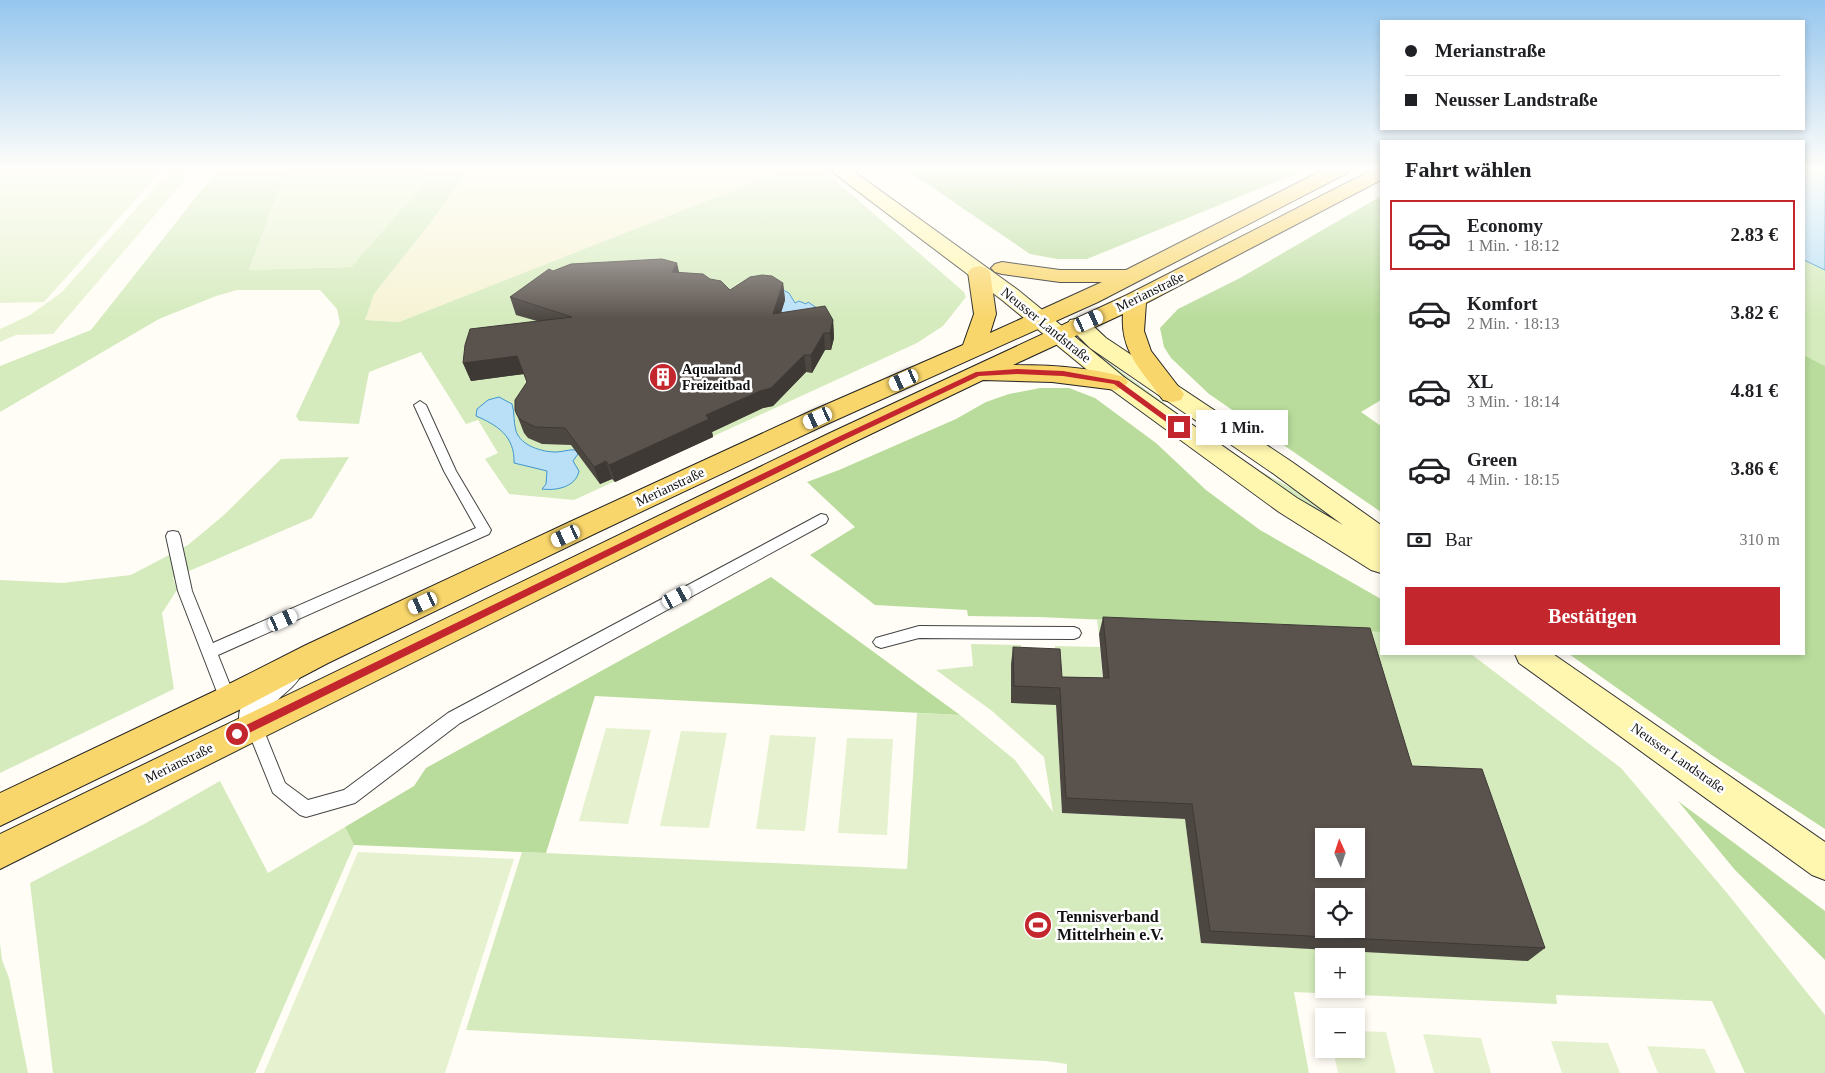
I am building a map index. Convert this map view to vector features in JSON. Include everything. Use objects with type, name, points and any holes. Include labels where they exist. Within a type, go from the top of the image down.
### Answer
[{"type":"main road","name":"Neusser Landstraße","points":[[902,218],[979,272],[1098,343],[1290,474],[1380,538]]},
{"type":"main road","name":"Neusser Landstraße","points":[[934,218],[1002,268],[1060,322],[1116,382],[1288,505],[1380,561]]},
{"type":"main road","name":"Merianstraße","points":[[0,852],[830,444],[976,362],[1060,322],[1128,276],[1243,218]]},
{"type":"main road","name":"Merianstraße","points":[[1060,322],[1135,300],[1294,218]]},
{"type":"main road","points":[[1002,268],[1060,276],[1128,276]]},
{"type":"main road","points":[[979,272],[984,314],[976,362],[1017,372],[1063,374],[1116,382]]},
{"type":"main road","points":[[1135,300],[1133,331],[1140,352],[1172,394]]},
{"type":"main road","name":"Merianstraße","points":[[0,810],[228,700],[317,654],[818,418],[976,362]]},
{"type":"main road","name":"Neusser Landstraße","points":[[1531,655],[1825,863]]},
{"type":"street","points":[[254,726],[254,717],[259,699],[278,680],[317,654]]},
{"type":"lane","points":[[209,652],[484,530],[450,471],[420,405]]},
{"type":"lane","points":[[254,726],[279,788],[306,809],[349,797],[454,718],[821,519]]},
{"type":"lane","points":[[173,536],[186,591],[228,700]]},
{"type":"lane","points":[[881,642],[919,632],[1074,632]]},
{"type":"shaded area","points":[[434,218],[663,218],[399,322],[364,320],[374,294]]},
{"type":"green space","points":[[0,218],[119,218],[44,302],[0,303]]},
{"type":"green space","points":[[128,218],[152,218],[53,334],[16,335],[0,342],[0,329],[30,315],[62,292]]},
{"type":"green space","points":[[179,218],[268,218],[249,270],[351,267],[394,218],[434,218],[374,294],[365,320],[399,322],[663,218],[879,218],[964,292],[966,297],[943,326],[917,343],[574,500],[509,494],[485,459],[498,453],[478,420],[466,424],[421,352],[369,372],[359,424],[299,421],[296,416],[340,323],[337,309],[320,290],[237,290],[216,296],[159,319],[0,412],[0,366],[91,330]]},
{"type":"green space","points":[[268,218],[394,218],[351,267],[249,270]]},
{"type":"green space","points":[[977,218],[1187,218],[1087,259],[1057,259],[1030,254]]},
{"type":"green space","points":[[1343,218],[1380,218],[1380,401],[1361,412],[1380,425],[1380,511],[1209,394],[1171,358],[1164,347],[1160,328],[1178,309],[1240,278]]},
{"type":"green space","points":[[1805,260],[1825,270],[1825,366],[1805,356]]},
{"type":"green space","points":[[1092,350],[1247,464],[1317,502],[1380,547],[1380,555],[1282,491],[1087,352]]},
{"type":"green space","points":[[1805,356],[1825,366],[1825,829],[1713,756],[1570,655],[1805,655]]},
{"type":"green space","points":[[1040,388],[1069,388],[1095,398],[1156,443],[1206,490],[1260,530],[1380,598],[1380,632],[1039,617],[968,616],[967,610],[875,605],[810,555],[855,527],[807,482],[956,419],[986,402],[1009,394]]},
{"type":"green space","points":[[349,457],[312,518],[173,578],[177,590],[162,613],[174,689],[0,773],[0,580],[62,583],[131,575],[188,545],[224,515],[281,459]]},
{"type":"green space","points":[[771,577],[960,715],[595,696],[546,853],[354,845],[345,827],[414,786],[426,768]]},
{"type":"green space","points":[[1097,620],[1380,632],[1380,655],[1472,655],[1621,768],[1727,893],[1825,1015],[1825,1073],[1745,1073],[1712,1001],[1556,995],[1557,1004],[1365,995],[1365,952],[1528,960],[1400,781],[1360,645],[1099,634]]},
{"type":"green space","points":[[971,644],[1021,645],[1023,665],[1056,705],[1062,813],[1185,819],[1202,943],[1315,949],[1315,993],[1294,992],[1309,1073],[1067,1073],[1067,1064],[1046,1061],[466,1030],[522,852],[907,869],[917,713],[960,715],[1015,760],[1053,812],[1044,757],[992,711],[936,670],[973,666]]},
{"type":"green space","points":[[1055,646],[1100,647],[1104,695],[1058,693]]},
{"type":"green space","points":[[606,728],[651,730],[628,824],[579,821]]},
{"type":"green space","points":[[681,731],[727,733],[709,828],[660,826]]},
{"type":"green space","points":[[770,735],[816,737],[805,831],[756,829]]},
{"type":"green space","points":[[847,738],[893,739],[887,835],[838,833]]},
{"type":"green space","points":[[220,781],[268,873],[345,827],[354,845],[255,1073],[53,1073],[30,883],[146,823]]},
{"type":"green space","points":[[1678,801],[1825,911],[1825,960],[1735,870]]},
{"type":"green space","points":[[358,852],[514,859],[445,1073],[264,1073]]},
{"type":"green space","points":[[0,943],[2,960],[9,978],[28,1073],[0,1073]]},
{"type":"green space","points":[[1365,1031],[1386,1032],[1396,1073],[1338,1073],[1335,1058],[1365,1058]]},
{"type":"green space","points":[[1423,1034],[1481,1038],[1491,1073],[1434,1073]]},
{"type":"green space","points":[[1551,1041],[1608,1043],[1620,1073],[1562,1073]]},
{"type":"green space","points":[[1647,1046],[1705,1049],[1716,1073],[1658,1073]]},
{"type":"water","points":[[1805,218],[1825,218],[1825,270],[1805,260]]},
{"type":"water","points":[[777,287],[789,293],[795,303],[799,301],[806,304],[808,302],[817,308],[807,324],[733,298]]},
{"type":"water","points":[[499,397],[512,404],[516,431],[522,441],[533,447],[550,452],[576,450],[578,454],[573,461],[579,471],[574,481],[565,487],[542,489],[546,484],[547,471],[514,463],[514,454],[508,439],[498,428],[476,416],[477,409],[488,400]]},
{"type":"building","name":"Aqualand Freizeitbad","points":[[662,259],[677,263],[672,272],[703,274],[710,279],[721,281],[730,290],[750,277],[772,276],[783,283],[773,314],[825,306],[833,320],[830,333],[824,333],[811,355],[804,355],[771,388],[706,415],[709,419],[609,465],[606,461],[594,467],[565,428],[535,427],[521,420],[517,415],[515,400],[527,382],[517,356],[463,363],[465,345],[470,329],[572,317],[510,297],[549,269],[553,271],[571,264]]},
{"type":"building","points":[[1103,617],[1370,628],[1412,766],[1482,769],[1545,948],[1348,938],[1365,938],[1365,888],[1315,888],[1315,936],[1210,931],[1192,804],[1066,798],[1060,688],[1014,686],[1013,647],[1060,649],[1062,677],[1109,678]]},
{"type":"place","name":"Aqualand Freizeitbad","points":[[663,377]]},
{"type":"place","name":"Tennisverband Mittelrhein e.V.","points":[[1038,925]]},
{"type":"route","points":[[237,734],[839,439],[978,374],[1017,372],[1063,374],[1116,382],[1179,427]]}]
